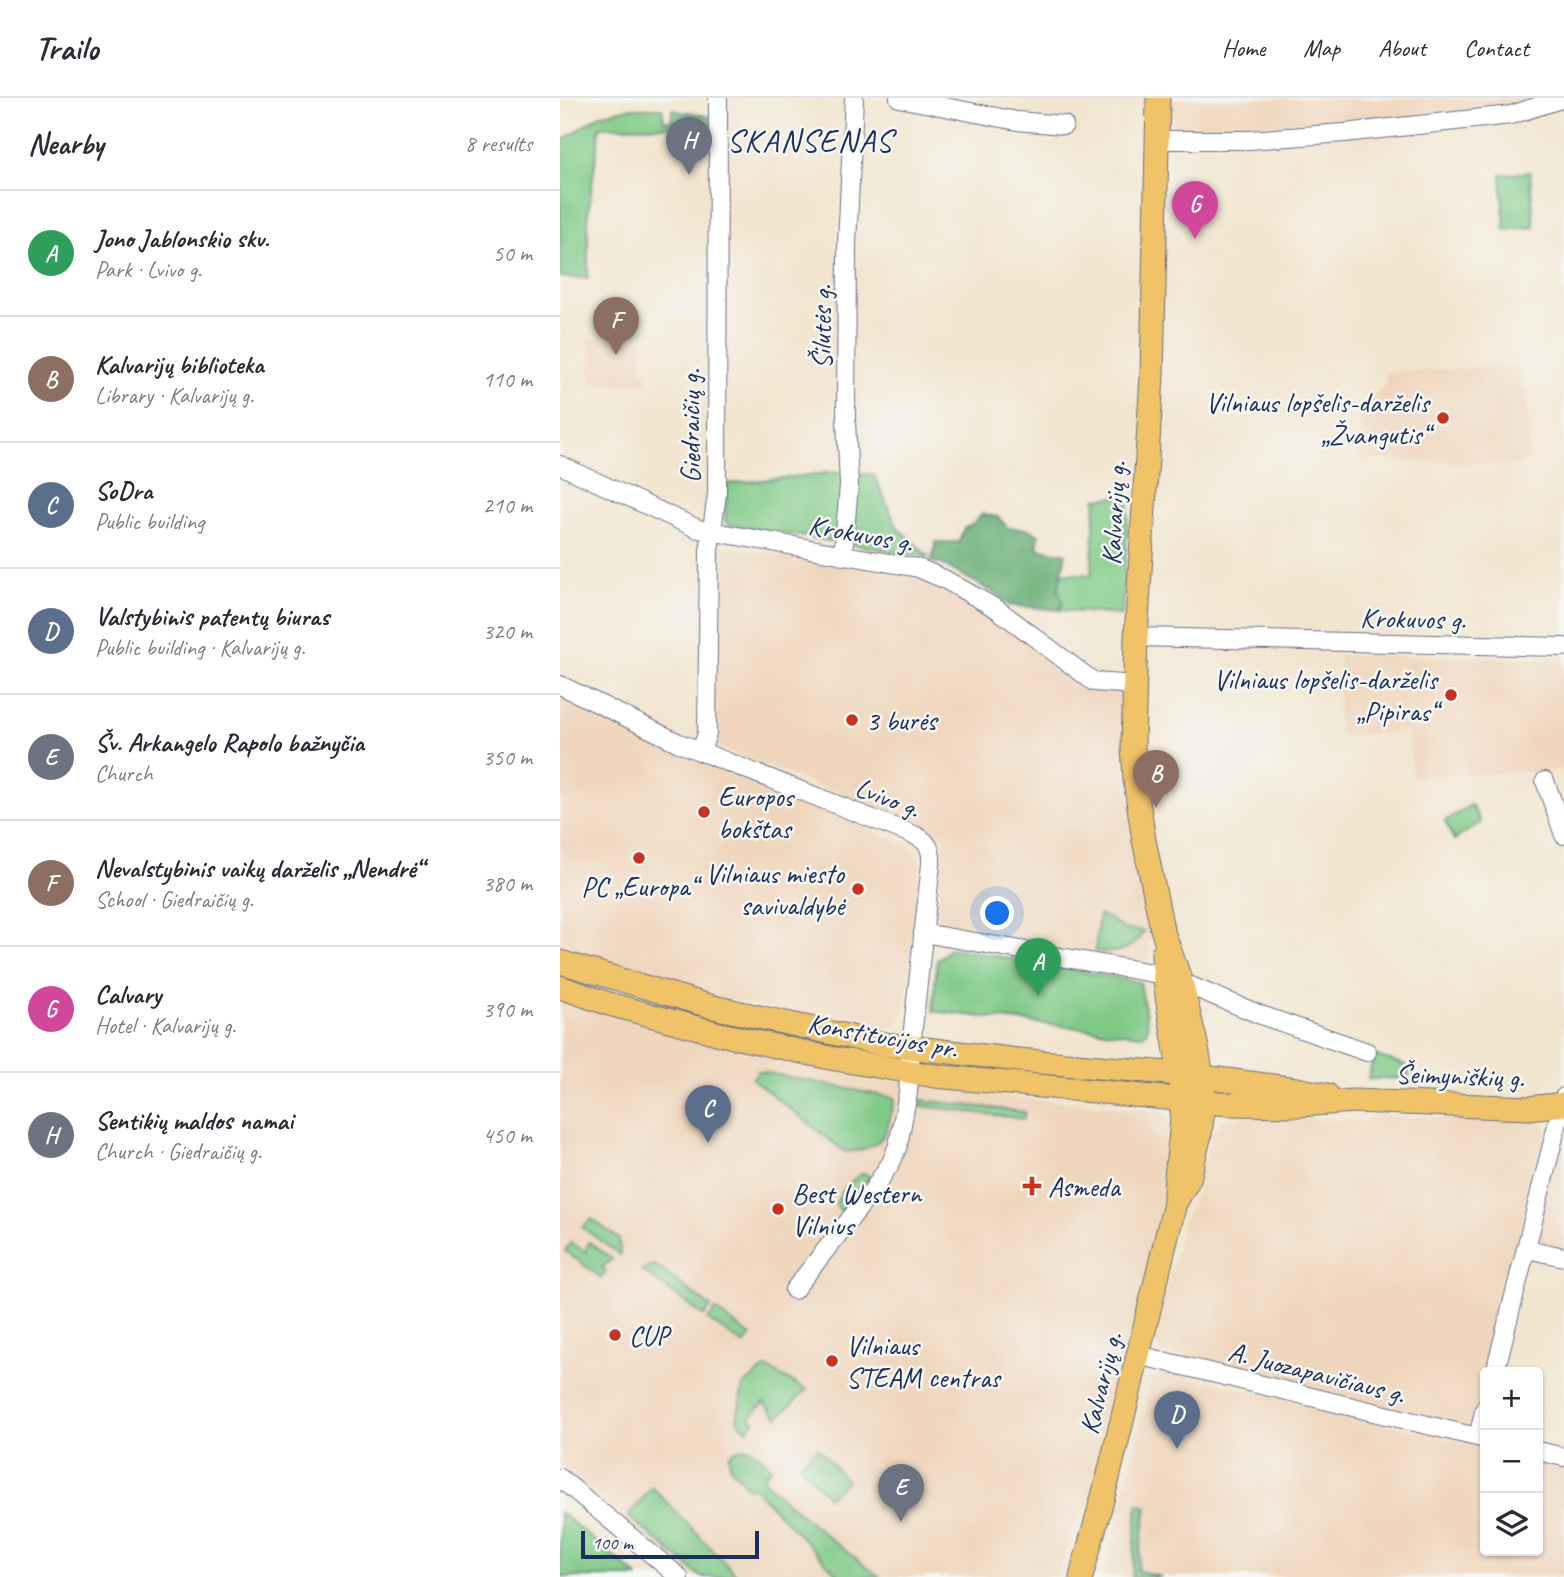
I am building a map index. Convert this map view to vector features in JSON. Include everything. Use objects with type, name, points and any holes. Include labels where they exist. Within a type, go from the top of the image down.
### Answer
[{"type":"main road","name":"Kalvarijų g.","points":[[1081,1577],[1175,1203],[1189,1179],[1200,1134],[1135,780],[1134,689],[1152,376],[1158,98]]},
{"type":"main road","name":"Konstitucijos pr.","points":[[560,962],[713,1007],[864,1040],[1018,1060],[1191,1076]]},
{"type":"main road","name":"Konstitucijos pr.","points":[[560,987],[609,1004],[720,1034],[909,1073],[1193,1101]]},
{"type":"main road","name":"Šeimyniškių g.","points":[[1191,1076],[1296,1089],[1354,1101]]},
{"type":"main road","name":"Šeimyniškių g.","points":[[1193,1101],[1299,1105],[1354,1101],[1529,1108],[1563,1102]]},
{"type":"street","name":"Giedraičių g.","points":[[701,752],[707,733],[709,551],[717,494],[718,98]]},
{"type":"street","name":"Šilutės g.","points":[[843,556],[849,485],[846,420],[847,244],[854,98]]},
{"type":"street","points":[[899,98],[974,105],[1017,121],[1064,125]]},
{"type":"street","points":[[1157,140],[1261,139],[1386,128],[1511,115],[1564,98]]},
{"type":"street","name":"Krokuvos g.","points":[[560,466],[698,529],[918,568],[998,609],[1094,682],[1122,684],[1134,689]]},
{"type":"street","name":"Krokuvos g.","points":[[1136,637],[1564,647]]},
{"type":"street","name":"Lvivo g.","points":[[560,685],[701,752],[884,822],[927,842],[931,854],[923,933]]},
{"type":"street","points":[[1545,781],[1564,835]]},
{"type":"street","points":[[794,1290],[873,1190],[892,1161],[902,1132],[923,933],[1172,979],[1261,1015],[1367,1052]]},
{"type":"street","points":[[1496,1367],[1563,1102]]},
{"type":"street","points":[[1527,1249],[1564,1258]]},
{"type":"street","name":"A. Juozapavičiaus g.","points":[[1138,1355],[1480,1438]]},
{"type":"street","points":[[1543,1452],[1564,1457]]},
{"type":"street","points":[[560,1478],[679,1577]]},
{"type":"shaded area","points":[[1173,98],[1536,98],[1506,108],[1365,124],[1233,133],[1178,132],[1173,127]]},
{"type":"shaded area","points":[[589,339],[642,339],[642,372],[646,373],[647,383],[590,384]]},
{"type":"shaded area","name":"Vilniaus lopšelis-darželis „Žvangutis“","points":[[1519,366],[1521,391],[1526,391],[1530,461],[1518,464],[1360,460],[1358,457],[1358,411],[1386,384],[1385,372]]},
{"type":"shaded area","points":[[720,546],[929,580],[1123,689],[1123,759],[1150,919],[1147,964],[939,927],[936,919],[945,834],[715,746],[712,742],[717,549]]},
{"type":"shaded area","name":"Vilniaus lopšelis-darželis „Pipiras“","points":[[1339,655],[1564,659],[1564,770],[1413,777],[1407,732],[1338,737]]},
{"type":"shaded area","points":[[560,697],[669,750],[912,847],[920,861],[920,869],[905,1006],[898,1024],[880,1032],[707,995],[560,951]]},
{"type":"shaded area","points":[[560,998],[745,1052],[817,1068],[986,1095],[1159,1111],[1172,1120],[1173,1157],[1094,1488],[1088,1506],[1073,1529],[1058,1577],[692,1577],[560,1465]]},
{"type":"shaded area","points":[[1240,1115],[1362,1121],[1385,1116],[1537,1120],[1545,1125],[1548,1134],[1490,1367],[1480,1367],[1480,1408],[1477,1421],[1465,1426],[1163,1353],[1158,1348],[1155,1339],[1182,1225],[1197,1190],[1212,1133],[1223,1120]]},
{"type":"shaded area","points":[[1564,1119],[1564,1263],[1532,1257]]},
{"type":"shaded area","points":[[1159,1373],[1171,1373],[1480,1446],[1480,1556],[1543,1556],[1543,1461],[1564,1466],[1564,1577],[1104,1577],[1151,1382]]},
{"type":"green space","points":[[628,108],[662,108],[664,121],[672,121],[672,109],[687,114],[688,112],[710,117],[710,126],[600,127],[588,214],[588,278],[560,277],[560,142],[600,115]]},
{"type":"green space","points":[[1530,172],[1534,227],[1505,230],[1501,175]]},
{"type":"green space","points":[[837,472],[874,475],[897,527],[929,557],[727,524],[725,521],[727,484]]},
{"type":"green space","points":[[1129,496],[1122,615],[1060,610],[1063,602],[1058,590],[1062,573],[1091,575],[1096,499]]},
{"type":"green space","points":[[982,514],[998,517],[1008,528],[1028,529],[1039,535],[1037,548],[1066,554],[1058,590],[1063,602],[1060,610],[1008,605],[999,595],[942,564],[932,562],[936,542],[959,542],[964,528],[973,524]]},
{"type":"green space","points":[[1471,805],[1481,822],[1454,840],[1445,821]]},
{"type":"green space","points":[[1099,915],[1124,929],[1144,931],[1134,943],[1123,950],[1095,951]]},
{"type":"green space","points":[[951,948],[1140,982],[1148,1027],[1145,1034],[1141,1035],[933,1011],[937,960]]},
{"type":"green space","points":[[1374,1055],[1411,1067],[1408,1078],[1368,1079]]},
{"type":"green space","points":[[758,1071],[895,1098],[886,1130],[869,1148],[845,1152],[752,1079]]},
{"type":"green space","points":[[921,1100],[1025,1112],[1024,1119],[920,1106]]},
{"type":"green space","points":[[864,1173],[870,1176],[844,1211],[840,1210],[836,1206],[837,1201],[846,1186]]},
{"type":"green space","points":[[592,1219],[619,1239],[620,1255],[582,1227]]},
{"type":"green space","points":[[571,1242],[585,1252],[589,1242],[612,1259],[602,1268],[606,1272],[602,1278],[565,1251]]},
{"type":"green space","points":[[655,1265],[711,1307],[704,1316],[641,1270]]},
{"type":"green space","points":[[715,1310],[751,1336],[744,1345],[708,1320]]},
{"type":"green space","points":[[766,1368],[807,1390],[778,1417],[764,1403],[750,1417],[754,1422],[747,1430],[737,1420],[743,1385]]},
{"type":"green space","points":[[749,1448],[771,1468],[762,1478],[819,1530],[880,1577],[840,1577],[753,1487],[748,1488],[730,1467],[729,1455],[737,1449]]},
{"type":"green space","points":[[818,1448],[847,1481],[828,1497],[799,1464]]},
{"type":"green space","points":[[652,1487],[738,1577],[701,1577],[628,1516]]},
{"type":"green space","points":[[1138,1504],[1147,1507],[1137,1570],[1161,1577],[1132,1577]]},
{"type":"green space","points":[[560,1512],[638,1577],[560,1577]]},
{"type":"place","name":"Sentikių maldos namai","points":[[689,175]]},
{"type":"place","name":"Calvary","points":[[1195,239]]},
{"type":"place","name":"Nevalstybinis vaikų darželis „Nendrė“","points":[[616,355]]},
{"type":"place","name":"Vilniaus lopšelis-darželis „Žvangutis“","points":[[1443,418]]},
{"type":"place","name":"Vilniaus lopšelis-darželis „Pipiras“","points":[[1451,695]]},
{"type":"place","name":"3 burės","points":[[852,720]]},
{"type":"place","name":"Kalvarijų biblioteka","points":[[1156,808]]},
{"type":"place","name":"Europos bokštas","points":[[704,812]]},
{"type":"place","name":"PC „Europa“","points":[[639,858]]},
{"type":"place","name":"Vilniaus miesto savivaldybė","points":[[858,889]]},
{"type":"place","name":"Jono Jablonskio skv.","points":[[1038,996]]},
{"type":"place","name":"SoDra","points":[[708,1143]]},
{"type":"place","name":"Asmeda","points":[[1032,1186]]},
{"type":"place","name":"Best Western Vilnius","points":[[778,1209]]},
{"type":"place","name":"CUP","points":[[615,1335]]},
{"type":"place","name":"Vilniaus STEAM centras","points":[[832,1361]]},
{"type":"place","name":"Valstybinis patentų biuras","points":[[1177,1449]]},
{"type":"place","name":"Šv. Arkangelo Rapolo bažnyčia","points":[[901,1522]]},
{"type":"district","name":"SKANSENAS","points":[[810,140]]}]
